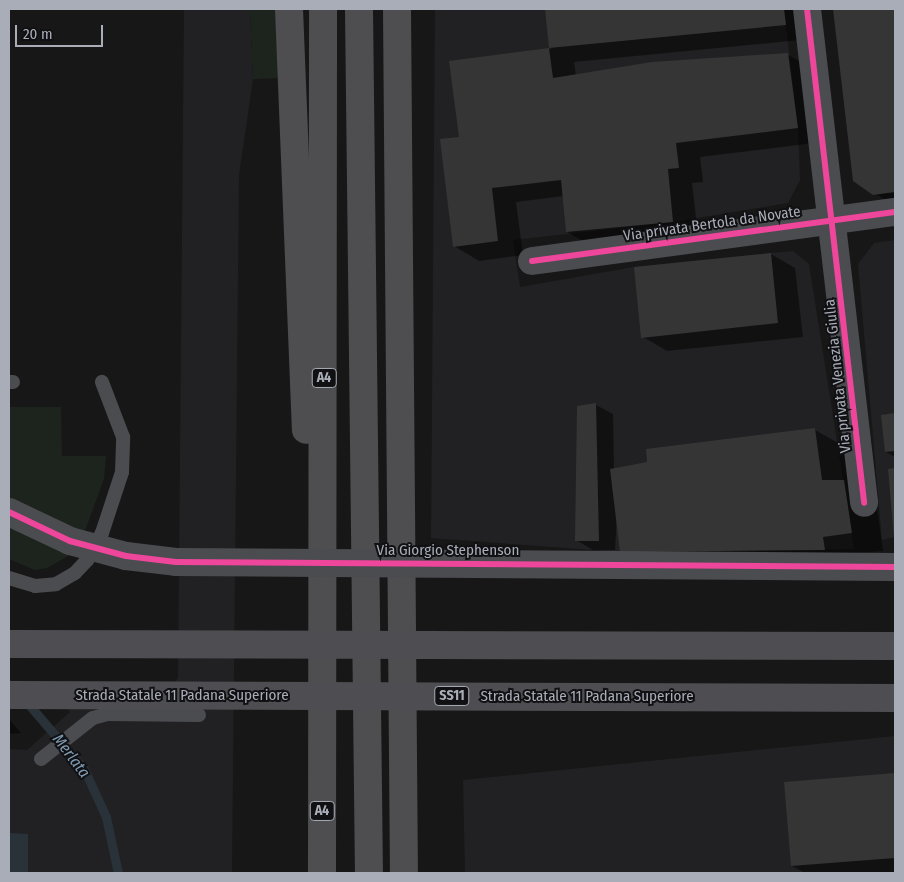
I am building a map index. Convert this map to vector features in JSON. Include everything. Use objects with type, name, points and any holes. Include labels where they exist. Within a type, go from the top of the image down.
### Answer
[{"type":"highway","points":[[289,9],[294,170],[322,748]]},
{"type":"highway","name":"A4","points":[[322,873],[324,9]]},
{"type":"highway","points":[[359,9],[369,873]]},
{"type":"highway","points":[[397,9],[404,873]]},
{"type":"highway","points":[[9,644],[895,646]]},
{"type":"highway","name":"Strada Statale 11 Padana Superiore","points":[[9,695],[895,698]]},
{"type":"street","name":"Via privata Venezia Giulia","points":[[807,9],[834,219],[864,503]]},
{"type":"street","name":"Via privata Bertola da Novate","points":[[532,261],[895,212]]},
{"type":"street","name":"Via Giorgio Stephenson","points":[[9,512],[70,541],[126,556],[176,562],[895,567]]},
{"type":"lane","points":[[9,578],[35,586],[56,584],[75,573],[88,559],[102,533],[122,472],[123,437],[102,382]]},
{"type":"lane","points":[[41,759],[82,724],[108,714],[199,716]]},
{"type":"shaded area","points":[[184,9],[250,9],[253,79],[239,175],[232,873],[9,873],[9,749],[27,750],[70,712],[67,708],[170,692],[178,677]]},
{"type":"shaded area","points":[[250,9],[277,9],[279,78],[253,79]]},
{"type":"shaded area","points":[[435,9],[784,9],[798,128],[800,180],[788,203],[673,222],[513,240],[520,287],[634,267],[793,251],[809,264],[854,549],[620,552],[431,538]]},
{"type":"shaded area","points":[[895,240],[895,537],[882,540],[858,264],[874,243]]},
{"type":"shaded area","points":[[9,407],[61,407],[62,456],[106,456],[104,479],[86,528],[68,556],[47,568],[35,570],[9,559]]},
{"type":"shaded area","points":[[895,736],[895,873],[465,873],[463,780]]},
{"type":"shaded area","points":[[9,833],[28,834],[28,873],[9,873]]},
{"type":"building","points":[[545,9],[784,9],[786,25],[549,48]]},
{"type":"building","points":[[833,9],[895,9],[895,192],[873,195],[853,181]]},
{"type":"building","points":[[549,48],[553,78],[652,62],[788,53],[798,128],[676,143],[679,168],[668,169],[673,222],[566,232],[561,180],[492,188],[498,241],[453,247],[440,139],[459,137],[449,61]]},
{"type":"building","points":[[771,253],[778,323],[641,338],[634,267]]},
{"type":"building","points":[[596,403],[599,541],[575,541],[577,406]]},
{"type":"building","points":[[895,413],[895,451],[885,452],[881,415]]},
{"type":"building","points":[[815,428],[822,480],[844,480],[852,533],[823,537],[825,550],[620,552],[610,469],[647,462],[646,449]]},
{"type":"building","points":[[895,468],[895,536],[894,537],[888,469]]},
{"type":"building","points":[[895,773],[895,858],[791,866],[784,782]]},
{"type":"waterway","name":"Merlata","points":[[25,700],[84,769],[106,817],[118,873]]},
{"type":"cycle path","points":[[807,9],[864,503]]},
{"type":"cycle path","points":[[532,261],[895,212]]},
{"type":"cycle path","points":[[9,512],[70,541],[126,556],[176,562],[895,567]]}]
